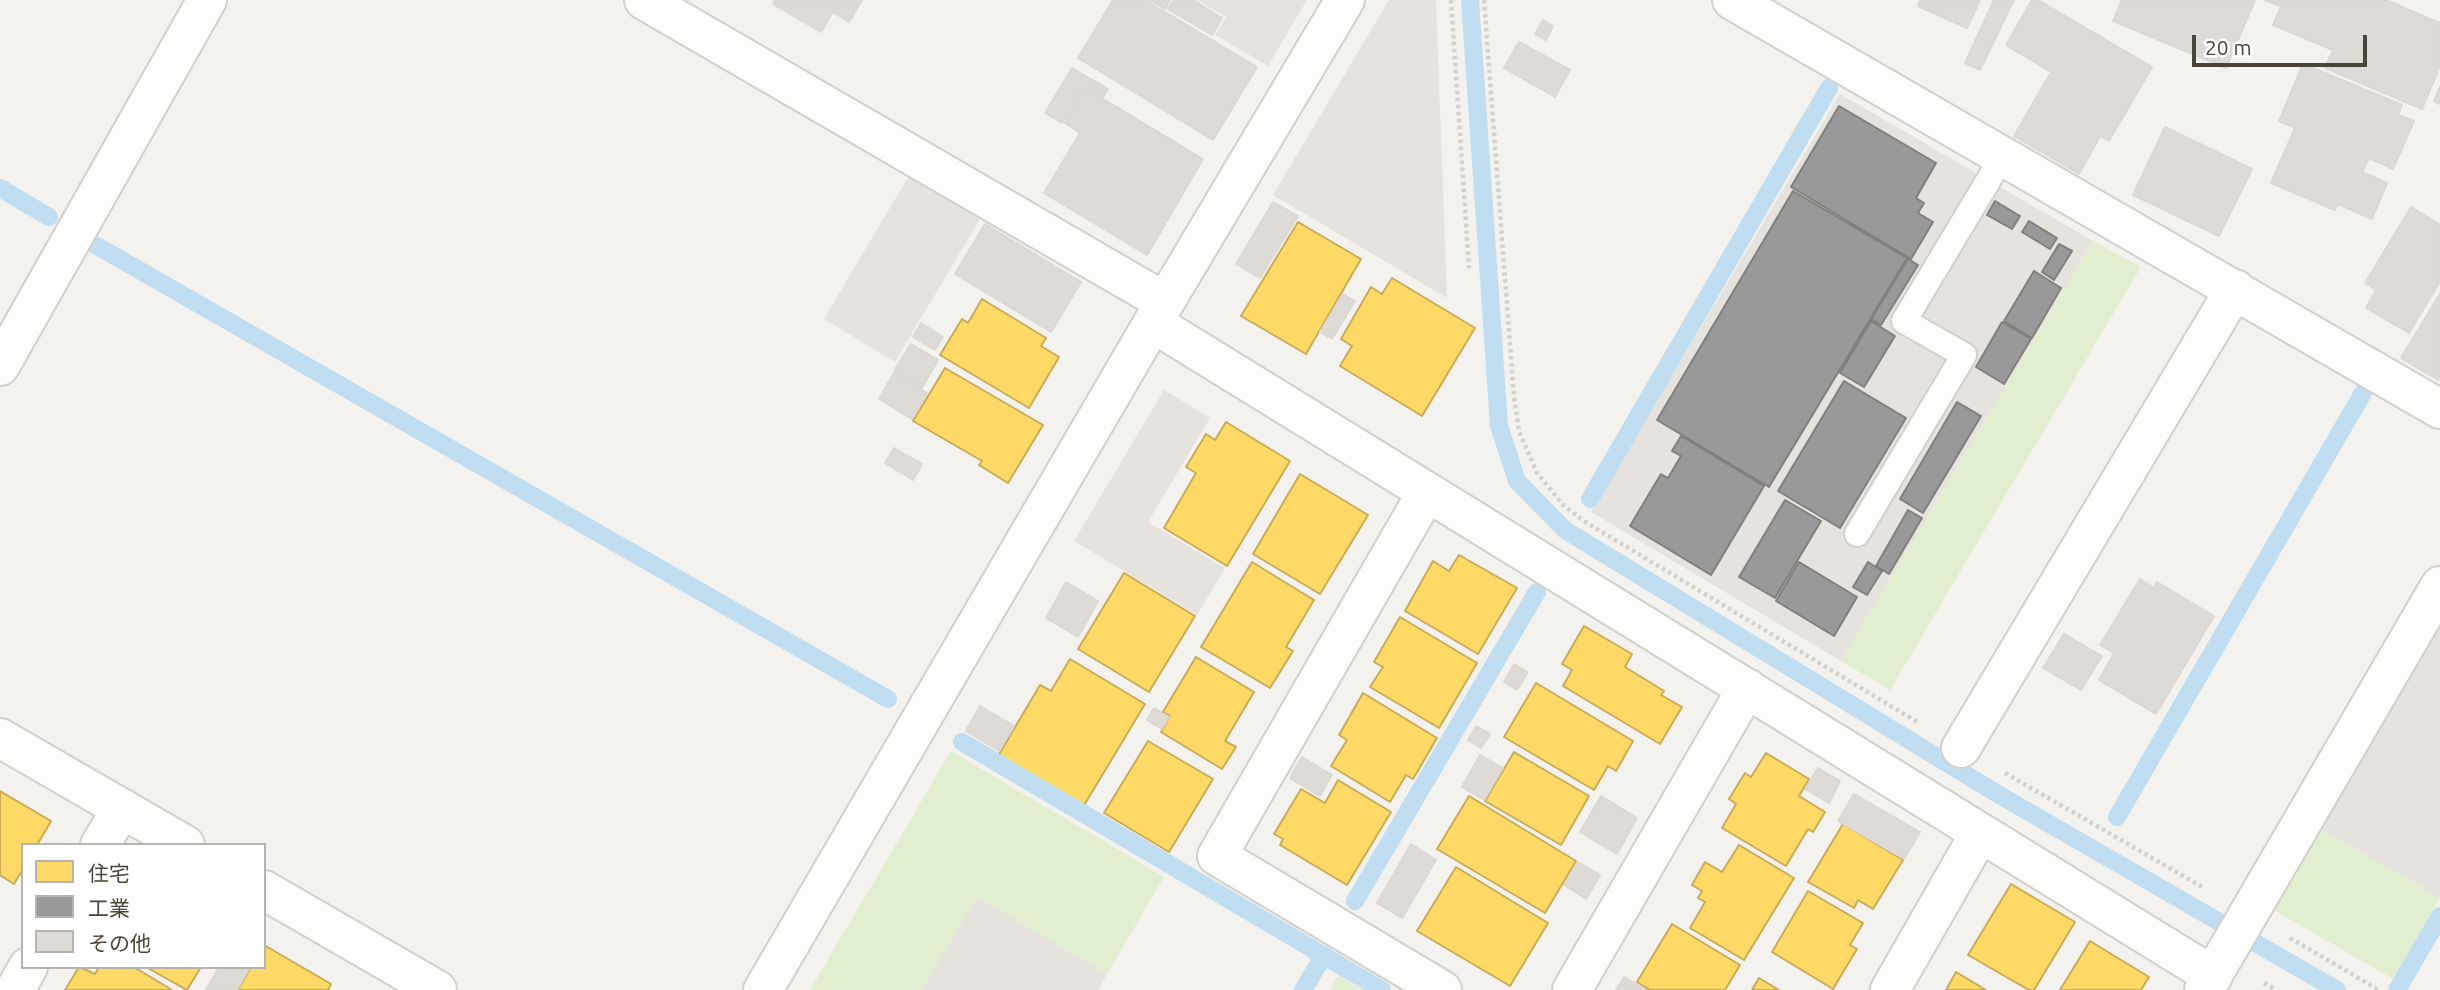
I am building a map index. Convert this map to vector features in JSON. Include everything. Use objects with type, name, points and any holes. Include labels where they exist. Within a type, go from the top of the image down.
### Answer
[{"type":"street","points":[[0,366],[207,0]]},
{"type":"street","points":[[644,0],[1159,312],[1427,492],[1980,833],[2228,950],[2440,586]]},
{"type":"street","points":[[763,990],[1159,312],[1345,0]]},
{"type":"street","points":[[1731,0],[2440,409]]},
{"type":"street","points":[[1961,748],[2235,289]]},
{"type":"street","points":[[1427,492],[1217,856],[1442,990]]},
{"type":"street","points":[[1572,990],[1747,688]]},
{"type":"street","points":[[0,738],[182,843]]},
{"type":"street","points":[[101,843],[122,808]]},
{"type":"street","points":[[1889,990],[1980,833]]},
{"type":"street","points":[[266,891],[395,980],[437,990]]},
{"type":"street","points":[[15,990],[27,969]]},
{"type":"lane","points":[[1857,534],[1964,355],[1904,321],[2003,156]]},
{"type":"path","points":[[1451,0],[1469,268]]},
{"type":"path","points":[[1484,0],[1514,397],[1519,431],[1537,473],[1564,506],[1587,523],[1961,748],[2228,950],[2379,990]]},
{"type":"shaded area","points":[[1197,0],[1307,0],[1268,66],[1215,35],[1226,17]]},
{"type":"shaded area","points":[[1389,0],[1436,0],[1447,298],[1273,195]]},
{"type":"shaded area","points":[[1840,94],[2093,241],[1841,661],[1591,512]]},
{"type":"shaded area","points":[[911,172],[983,214],[895,362],[824,319]]},
{"type":"shaded area","points":[[1164,390],[1210,418],[1148,522],[1225,568],[1197,615],[1074,541]]},
{"type":"shaded area","points":[[2440,625],[2440,898],[2322,829]]},
{"type":"shaded area","points":[[977,897],[1107,974],[1098,990],[922,990]]},
{"type":"green space","points":[[2093,241],[2141,267],[1890,690],[1841,661]]},
{"type":"green space","points":[[951,751],[1164,877],[1107,974],[977,897],[922,990],[810,990]]},
{"type":"green space","points":[[2322,829],[2440,898],[2393,979],[2274,910]]},
{"type":"green space","points":[[1338,976],[1362,990],[1330,990]]},
{"type":"building: 住宅","points":[[1298,222],[1361,259],[1306,354],[1241,316]]},
{"type":"building: 住宅","points":[[1392,278],[1475,328],[1422,416],[1340,366],[1352,346],[1341,339],[1371,287],[1382,294]]},
{"type":"building: 住宅","points":[[982,299],[1046,338],[1041,346],[1059,357],[1029,408],[940,355],[962,319],[968,323]]},
{"type":"building: 住宅","points":[[945,368],[1043,425],[1008,483],[979,465],[982,461],[913,421]]},
{"type":"building: 住宅","points":[[1226,422],[1290,461],[1227,566],[1164,528],[1196,473],[1186,467],[1206,434],[1215,440]]},
{"type":"building: 住宅","points":[[1300,474],[1368,515],[1320,594],[1253,554]]},
{"type":"building: 住宅","points":[[1459,555],[1517,588],[1478,654],[1405,611],[1433,561],[1449,571]]},
{"type":"building: 住宅","points":[[1252,562],[1314,600],[1286,647],[1293,651],[1270,688],[1201,647]]},
{"type":"building: 住宅","points":[[1124,573],[1195,616],[1149,692],[1078,649]]},
{"type":"building: 住宅","points":[[1400,617],[1477,663],[1439,728],[1370,687],[1383,667],[1374,662]]},
{"type":"building: 住宅","points":[[1584,626],[1632,654],[1625,667],[1664,691],[1661,695],[1682,707],[1660,744],[1563,686],[1572,670],[1562,664]]},
{"type":"building: 住宅","points":[[1196,657],[1254,692],[1225,741],[1236,747],[1222,769],[1161,732],[1170,716],[1163,712]]},
{"type":"building: 住宅","points":[[1070,659],[1145,704],[1083,807],[998,756],[1040,685],[1051,691]]},
{"type":"building: 住宅","points":[[1536,683],[1633,741],[1616,771],[1608,766],[1594,790],[1504,737]]},
{"type":"building: 住宅","points":[[1363,693],[1437,738],[1413,779],[1406,775],[1390,802],[1331,766],[1347,740],[1339,735]]},
{"type":"building: 住宅","points":[[1148,741],[1213,779],[1169,852],[1104,813]]},
{"type":"building: 住宅","points":[[1514,752],[1589,796],[1561,845],[1485,801]]},
{"type":"building: 住宅","points":[[1766,753],[1809,779],[1799,796],[1825,812],[1813,832],[1808,829],[1786,866],[1722,828],[1736,804],[1729,799],[1745,773],[1751,777]]},
{"type":"building: 住宅","points":[[1338,780],[1391,812],[1347,885],[1280,845],[1283,839],[1274,834],[1301,789],[1325,803]]},
{"type":"building: 住宅","points":[[0,791],[51,821],[38,843],[21,843],[21,872],[14,884],[0,875]]},
{"type":"building: 住宅","points":[[1469,796],[1576,861],[1545,913],[1437,849]]},
{"type":"building: 住宅","points":[[1843,824],[1903,860],[1873,909],[1858,900],[1854,908],[1808,882]]},
{"type":"building: 住宅","points":[[1739,845],[1794,878],[1744,960],[1690,928],[1705,902],[1698,898],[1702,891],[1692,885],[1705,862],[1722,872]]},
{"type":"building: 住宅","points":[[1456,867],[1548,923],[1510,986],[1417,931]]},
{"type":"building: 住宅","points":[[2011,884],[2075,922],[2034,990],[2029,990],[1968,955]]},
{"type":"building: 住宅","points":[[1808,891],[1863,923],[1850,945],[1857,949],[1833,989],[1772,952]]},
{"type":"building: 住宅","points":[[1672,924],[1740,965],[1725,990],[1650,990],[1637,982]]},
{"type":"building: 住宅","points":[[2090,941],[2149,977],[2141,990],[2060,990]]},
{"type":"building: 住宅","points":[[266,946],[331,984],[328,990],[238,990],[250,969],[266,969]]},
{"type":"building: 住宅","points":[[78,969],[95,974],[98,969],[137,969],[172,990],[65,990]]},
{"type":"building: 住宅","points":[[150,969],[200,969],[187,990]]},
{"type":"building: 住宅","points":[[1956,972],[1986,990],[1946,990]]},
{"type":"building: 住宅","points":[[1759,978],[1779,990],[1752,990]]},
{"type":"building: 工業","points":[[1839,106],[1936,163],[1916,198],[1924,203],[1918,213],[1933,222],[1911,259],[1791,187]]},
{"type":"building: 工業","points":[[1793,191],[1907,258],[1769,487],[1657,420]]},
{"type":"building: 工業","points":[[1995,201],[2020,216],[2012,229],[1987,215]]},
{"type":"building: 工業","points":[[2029,221],[2057,238],[2050,249],[2022,232]]},
{"type":"building: 工業","points":[[2059,244],[2072,251],[2054,280],[2042,272]]},
{"type":"building: 工業","points":[[1908,259],[1918,265],[1881,325],[1871,319]]},
{"type":"building: 工業","points":[[2034,271],[2061,288],[2032,338],[2004,321]]},
{"type":"building: 工業","points":[[1871,321],[1895,336],[1864,387],[1840,373]]},
{"type":"building: 工業","points":[[2002,322],[2031,339],[2004,384],[1976,367]]},
{"type":"building: 工業","points":[[1844,381],[1906,418],[1840,528],[1778,491]]},
{"type":"building: 工業","points":[[1957,402],[1981,416],[1923,513],[1900,499]]},
{"type":"building: 工業","points":[[1681,436],[1764,486],[1711,575],[1630,526],[1661,474],[1668,478],[1681,456],[1672,451]]},
{"type":"building: 工業","points":[[1785,500],[1821,521],[1775,598],[1739,577]]},
{"type":"building: 工業","points":[[1908,510],[1922,518],[1889,574],[1876,566]]},
{"type":"building: 工業","points":[[1799,562],[1857,597],[1834,636],[1776,601]]},
{"type":"building: 工業","points":[[1868,562],[1882,571],[1867,595],[1853,587]]},
{"type":"building: その他","points":[[775,0],[862,0],[849,22],[833,12],[821,32],[773,4]]},
{"type":"building: その他","points":[[1113,0],[1145,0],[1257,67],[1213,140],[1078,58]]},
{"type":"building: その他","points":[[1150,0],[1170,0],[1165,9]]},
{"type":"building: その他","points":[[1174,0],[1193,0],[1222,18],[1212,35],[1168,9]]},
{"type":"building: その他","points":[[1920,0],[1980,0],[1967,28],[1918,6]]},
{"type":"building: その他","points":[[1994,0],[2014,0],[1980,70],[1965,63]]},
{"type":"building: その他","points":[[2032,0],[2038,0],[2152,67],[2109,141],[2100,136],[2079,174],[2014,136],[2051,72],[2006,45]]},
{"type":"building: その他","points":[[2122,0],[2255,0],[2226,68],[2113,21]]},
{"type":"building: その他","points":[[2265,0],[2283,0],[2280,6]]},
{"type":"building: その他","points":[[2284,0],[2386,0],[2440,23],[2440,66],[2422,109],[2325,68],[2333,50],[2273,25]]},
{"type":"building: その他","points":[[1543,20],[1553,26],[1546,40],[1535,34]]},
{"type":"building: その他","points":[[1519,42],[1570,70],[1555,97],[1504,68]]},
{"type":"building: その他","points":[[2303,64],[2402,105],[2398,115],[2414,121],[2393,169],[2369,158],[2362,172],[2387,183],[2372,219],[2338,204],[2335,210],[2271,183],[2295,128],[2279,121]]},
{"type":"building: その他","points":[[1072,68],[1108,89],[1103,97],[1084,87],[1062,123],[1045,113]]},
{"type":"building: その他","points":[[2440,86],[2440,104],[2434,101]]},
{"type":"building: その他","points":[[1085,88],[1203,159],[1147,255],[1044,193],[1080,133],[1065,123]]},
{"type":"building: その他","points":[[2165,127],[2252,169],[2219,236],[2133,195]]},
{"type":"building: その他","points":[[1273,202],[1298,216],[1260,278],[1236,264]]},
{"type":"building: その他","points":[[2411,207],[2440,225],[2440,281],[2409,333],[2366,308],[2376,290],[2365,283]]},
{"type":"building: その他","points":[[985,224],[1081,282],[1051,332],[955,274]]},
{"type":"building: その他","points":[[1343,294],[1355,301],[1332,339],[1320,332]]},
{"type":"building: その他","points":[[2440,294],[2440,377],[2438,380],[2401,358]]},
{"type":"building: その他","points":[[921,323],[943,337],[935,350],[913,337]]},
{"type":"building: その他","points":[[911,344],[938,360],[922,388],[894,371]]},
{"type":"building: その他","points":[[894,373],[927,393],[912,419],[879,399]]},
{"type":"building: その他","points":[[894,448],[922,464],[913,480],[885,463]]},
{"type":"building: その他","points":[[2140,579],[2154,588],[2157,582],[2214,616],[2156,714],[2099,680],[2114,653],[2100,645]]},
{"type":"building: その他","points":[[1066,582],[1098,601],[1078,637],[1046,618]]},
{"type":"building: その他","points":[[2064,634],[2102,656],[2081,690],[2043,668]]},
{"type":"building: その他","points":[[1514,664],[1528,672],[1517,690],[1504,682]]},
{"type":"building: その他","points":[[980,706],[1014,726],[999,751],[966,731]]},
{"type":"building: その他","points":[[1154,708],[1169,717],[1162,729],[1147,720]]},
{"type":"building: その他","points":[[1476,726],[1490,734],[1481,748],[1468,740]]},
{"type":"building: その他","points":[[1480,755],[1503,768],[1484,800],[1462,787]]},
{"type":"building: その他","points":[[1302,757],[1332,775],[1320,796],[1290,778]]},
{"type":"building: その他","points":[[1818,768],[1840,781],[1829,803],[1805,789]]},
{"type":"building: その他","points":[[1854,794],[1920,832],[1904,859],[1838,821]]},
{"type":"building: その他","points":[[1601,796],[1637,818],[1617,854],[1580,832]]},
{"type":"building: その他","points":[[1411,844],[1436,860],[1402,918],[1377,903]]},
{"type":"building: その他","points":[[1578,862],[1600,875],[1586,899],[1564,885]]},
{"type":"building: その他","points":[[218,969],[249,969],[237,990],[206,990]]},
{"type":"building: その他","points":[[1624,977],[1646,990],[1616,990]]},
{"type":"waterway","points":[[1470,0],[1499,426],[1517,481],[1565,530],[1996,793],[2337,990]]},
{"type":"waterway","points":[[1590,499],[1829,88]]},
{"type":"waterway","points":[[0,188],[49,217]]},
{"type":"waterway","points":[[90,242],[888,699]]},
{"type":"waterway","points":[[2117,817],[2363,393]]},
{"type":"waterway","points":[[1355,901],[1537,592]]},
{"type":"waterway","points":[[962,742],[1382,990]]},
{"type":"waterway","points":[[2397,990],[2440,916]]},
{"type":"waterway","points":[[1303,990],[1324,955]]}]
